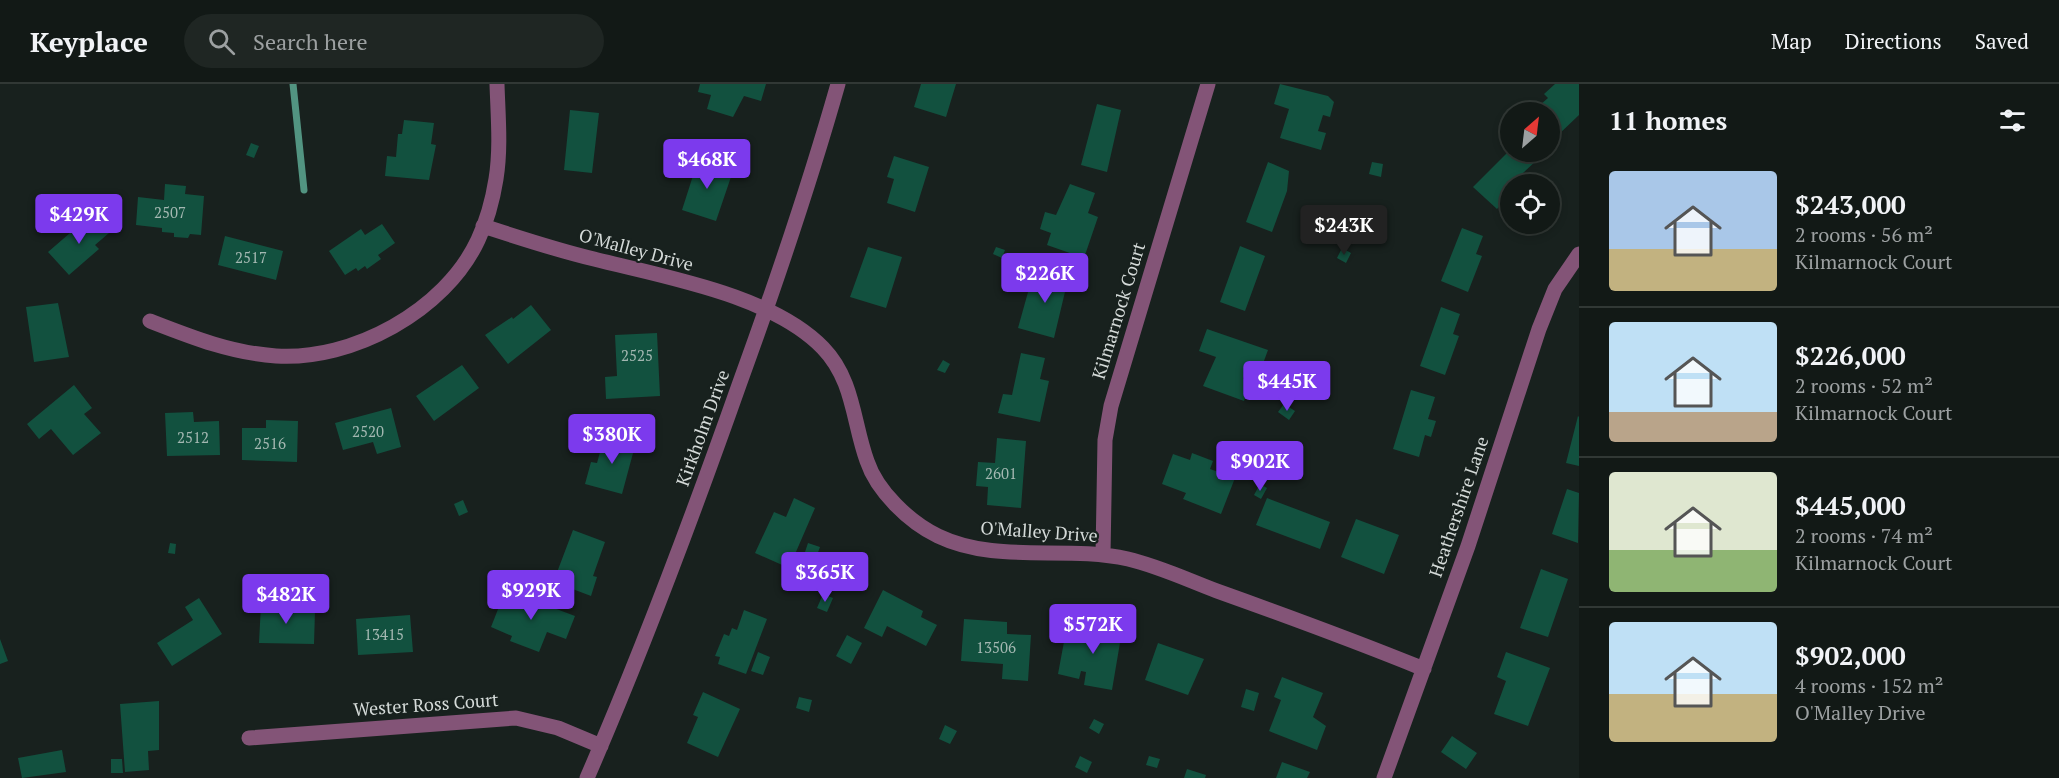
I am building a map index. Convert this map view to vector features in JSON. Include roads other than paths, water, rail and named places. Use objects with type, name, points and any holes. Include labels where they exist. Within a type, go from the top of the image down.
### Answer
[{"type":"street","points":[[150,321],[203,342],[244,352],[312,356],[343,350],[375,337],[420,309],[461,267],[478,241],[496,181],[499,151],[497,84]]},
{"type":"street","name":"Kirkholm Drive","points":[[587,778],[639,655],[765,312],[838,84]]},
{"type":"street","name":"Kilmarnock Court","points":[[1103,555],[1105,440],[1111,406],[1208,84]]},
{"type":"street","name":"O'Malley Drive","points":[[483,226],[552,249],[735,297],[790,322],[827,352],[851,399],[867,462],[884,490],[919,525],[938,536],[983,550],[1007,553],[1091,552],[1131,560],[1323,629],[1424,669]]},
{"type":"street","name":"Heathershire Lane","points":[[1384,778],[1424,669],[1539,329],[1555,289],[1579,254]]},
{"type":"street","name":"Wester Ross Court","points":[[249,738],[516,718],[558,728],[601,746]]},
{"type":"waterway","points":[[293,84],[304,190]]}]
